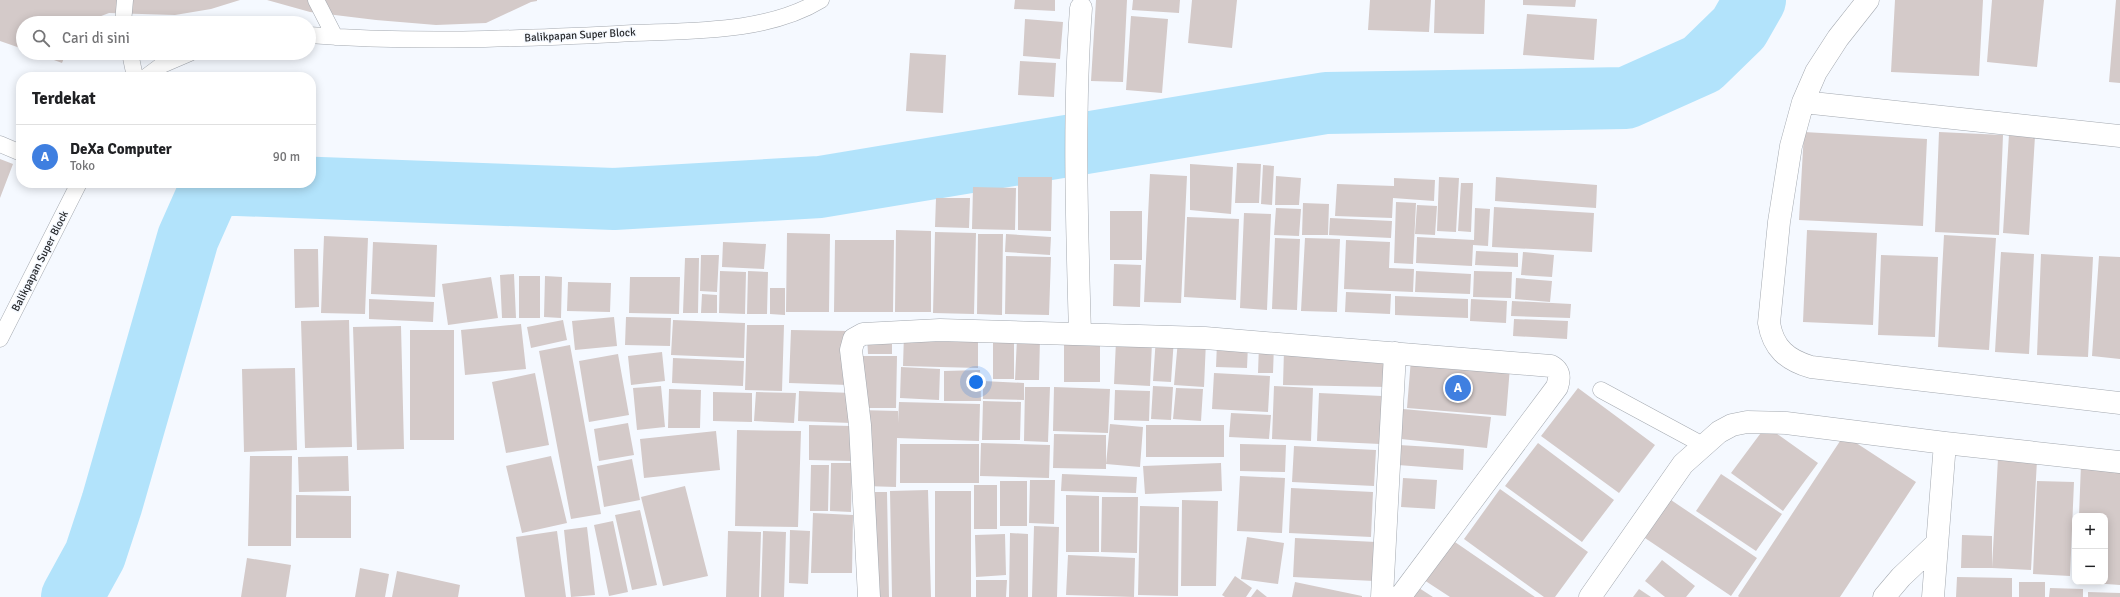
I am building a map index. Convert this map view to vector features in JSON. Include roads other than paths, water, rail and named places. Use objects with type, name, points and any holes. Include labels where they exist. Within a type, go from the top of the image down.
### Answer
[{"type":"street","points":[[1868,0],[1838,38],[1816,72],[1803,102],[1791,146],[1779,222],[1769,323],[1771,337],[1781,350],[1794,362],[1810,367],[2120,403]]},
{"type":"street","points":[[1080,334],[1076,176],[1076,71],[1081,8]]},
{"type":"street","points":[[1803,102],[2120,136]]},
{"type":"street","points":[[869,597],[860,425],[851,350],[854,339],[863,334],[940,330],[1032,331],[1205,338],[1551,366],[1558,371],[1559,375],[1556,387],[1400,597]]},
{"type":"street","points":[[1382,597],[1395,354]]},
{"type":"street","points":[[1590,597],[1683,464],[1703,445],[1726,429],[1748,422],[1786,423],[1945,443],[2120,462]]},
{"type":"street","points":[[1933,597],[1945,443]]},
{"type":"street","points":[[1884,597],[1901,577],[1937,543]]},
{"type":"lane","points":[[124,16],[125,0]]},
{"type":"lane","points":[[316,0],[321,6],[335,37]]},
{"type":"lane","name":"Balikpapan Super Block","points":[[316,36],[479,40],[730,28],[787,16],[808,8],[821,0]]},
{"type":"lane","points":[[131,60],[134,72]]},
{"type":"lane","points":[[153,72],[162,65],[174,60]]},
{"type":"lane","points":[[0,144],[16,151]]},
{"type":"lane","name":"Balikpapan Super Block","points":[[0,339],[76,188]]},
{"type":"lane","points":[[1600,390],[1703,445]]},
{"type":"waterway","points":[[316,188],[614,199],[820,187],[1326,103],[1626,98],[1702,64],[1739,28],[1755,0]]},
{"type":"waterway","points":[[72,597],[95,555],[112,503],[188,238],[210,188]]},
{"type":"place","name":"DeXa Computer","points":[[1458,388]]}]
